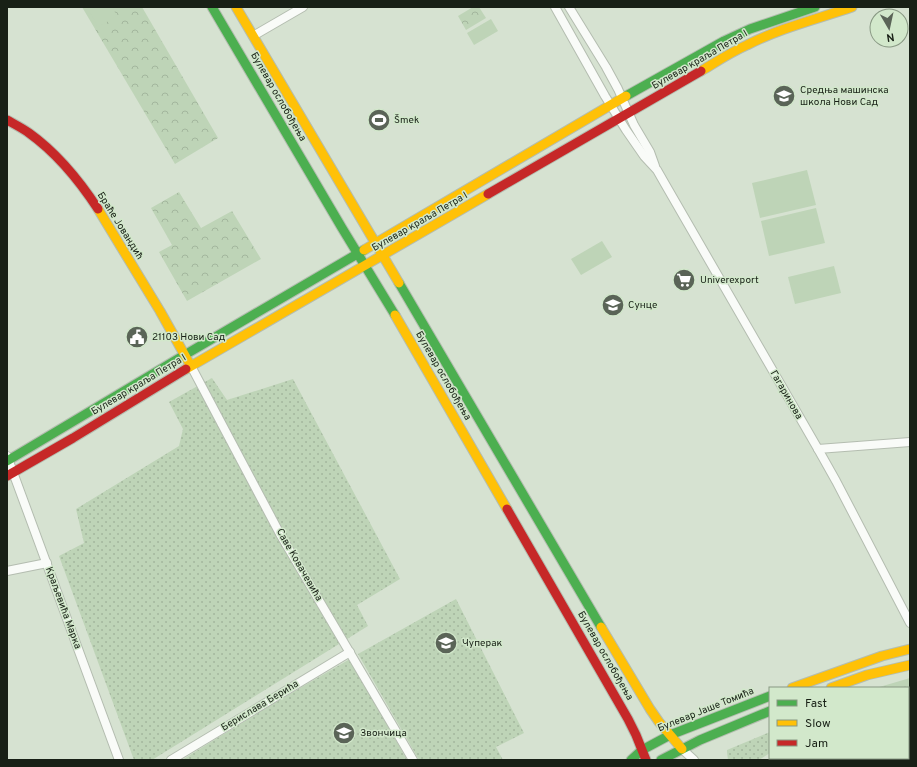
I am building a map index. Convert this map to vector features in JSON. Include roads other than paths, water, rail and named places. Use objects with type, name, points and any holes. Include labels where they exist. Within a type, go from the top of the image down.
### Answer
[{"type":"main road","name":"Булевар ослобођења","points":[[212,7],[357,254],[408,337],[628,719],[646,760]]},
{"type":"main road","name":"Булевар ослобођења","points":[[236,7],[650,709],[658,722],[682,750]]},
{"type":"main road","name":"Булевар краља Петра I","points":[[7,459],[92,411],[622,98],[750,29],[815,7]]},
{"type":"main road","name":"Булевар краља Петра I","points":[[10,474],[73,438],[191,366],[746,45],[786,28],[852,7]]},
{"type":"main road","name":"Браће Јовандић","points":[[7,120],[34,136],[57,156],[69,170],[94,204],[118,241],[172,331],[191,366]]},
{"type":"main road","points":[[795,687],[882,656],[910,649]]},
{"type":"main road","points":[[834,687],[867,675],[910,665]]},
{"type":"main road","name":"Булевар Јаше Томића","points":[[630,760],[642,750],[670,735],[769,696]]},
{"type":"main road","points":[[661,760],[704,739],[769,711]]},
{"type":"street","points":[[253,36],[304,7]]},
{"type":"street","name":"Гагаринова","points":[[555,7],[619,119],[644,156],[657,170]]},
{"type":"street","name":"Гагаринова","points":[[569,7],[606,67],[634,125],[650,152],[657,170],[836,481],[910,623]]},
{"type":"street","name":"Саве Ковачевића","points":[[191,366],[280,534],[413,760]]},
{"type":"street","points":[[818,449],[910,442]]},
{"type":"street","name":"Краљевића Марка","points":[[7,459],[10,474],[47,563],[119,760]]},
{"type":"street","points":[[7,571],[47,563]]},
{"type":"street","name":"Берислава Берића","points":[[171,760],[350,652]]},
{"type":"street","points":[[682,750],[694,760]]},
{"type":"place","name":"Средња машинска школа Нови Сад","points":[[784,96]]},
{"type":"place","name":"Šmek","points":[[379,120]]},
{"type":"place","name":"Univerexport","points":[[684,280]]},
{"type":"place","name":"Сунце","points":[[613,305]]},
{"type":"place","name":"21103 Нови Сад","points":[[137,337]]},
{"type":"place","name":"Чуперак","points":[[446,643]]},
{"type":"place","name":"Звончица","points":[[344,733]]}]
